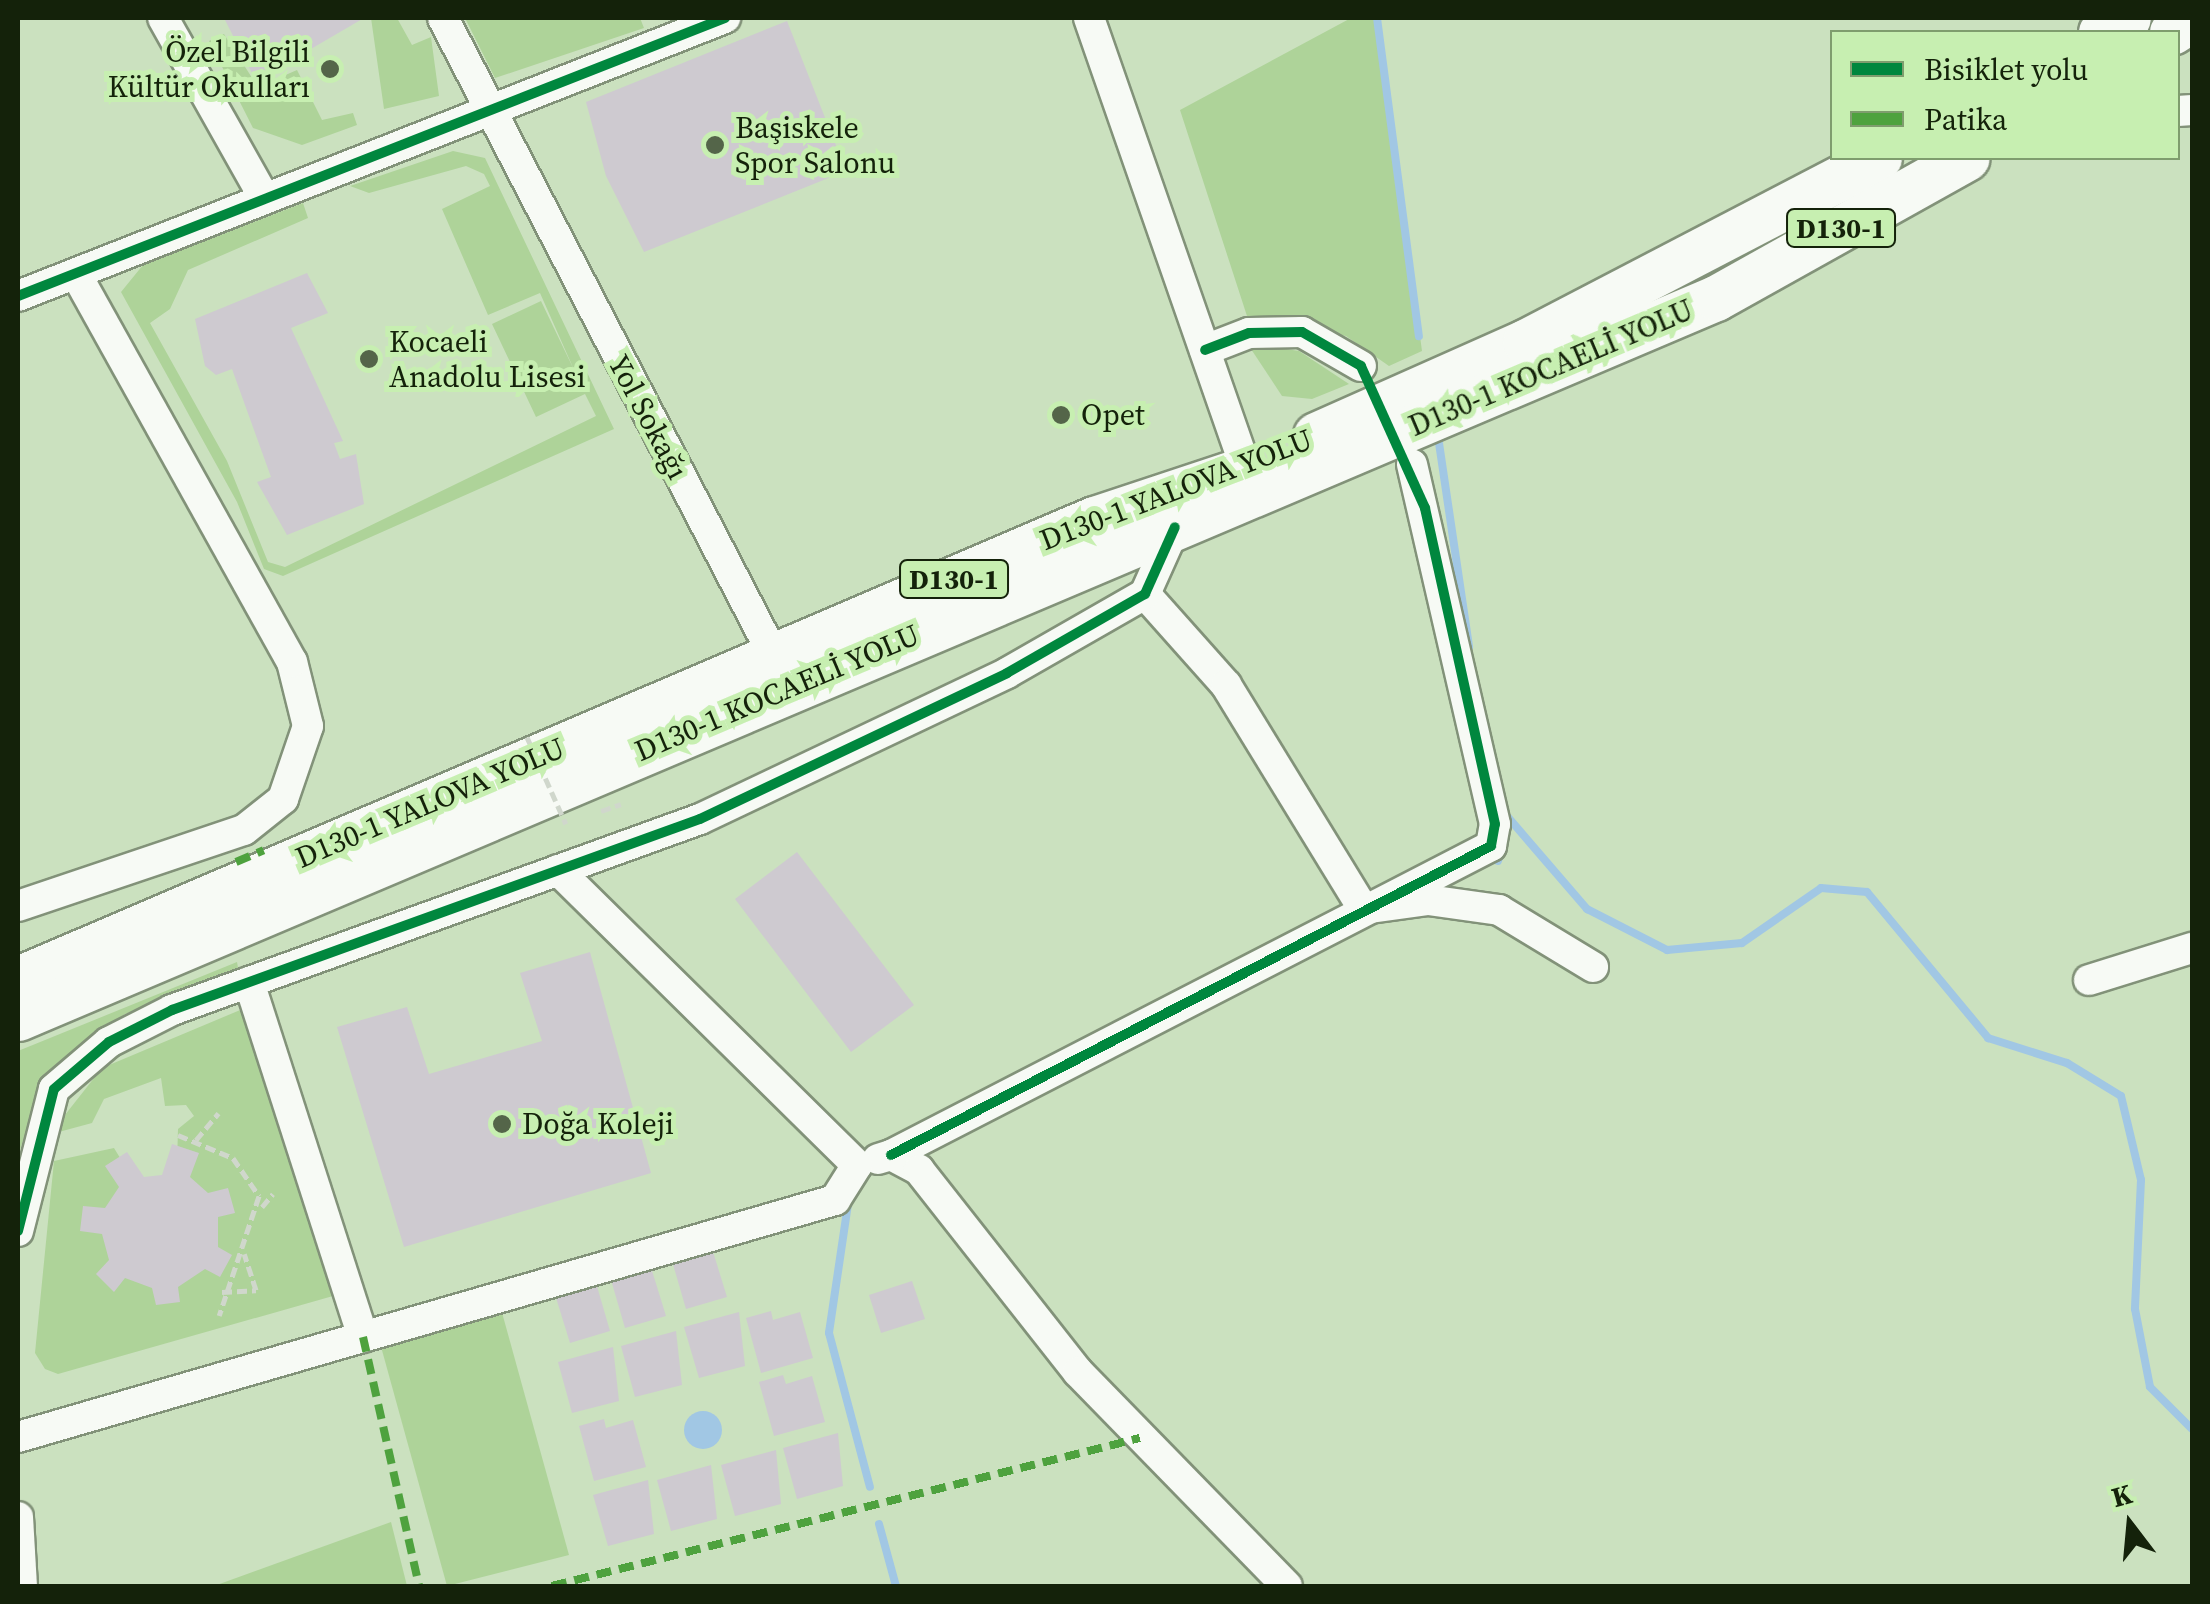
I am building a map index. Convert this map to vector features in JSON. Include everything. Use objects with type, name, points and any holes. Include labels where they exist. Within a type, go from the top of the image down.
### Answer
[{"type":"highway","points":[[2105,30],[2128,18]]},
{"type":"highway","name":"D130-1 YALOVA YOLU","points":[[18,978],[1094,520],[1246,468],[1525,342],[1875,160]]},
{"type":"highway","name":"D130-1 KOCAELİ YOLU","points":[[18,1018],[1716,298],[1963,160]]},
{"type":"street","points":[[162,18],[264,197]]},
{"type":"street","name":"Yol Sokağı","points":[[442,18],[774,656]]},
{"type":"street","points":[[18,296],[77,276],[264,197],[490,114],[725,18]]},
{"type":"street","points":[[1089,18],[1246,468]]},
{"type":"street","points":[[18,906],[244,830],[282,799],[308,726],[292,662],[77,276]]},
{"type":"street","points":[[1205,350],[1249,332],[1302,332],[1362,366]]},
{"type":"street","points":[[18,1437],[835,1200],[857,1165],[891,1155],[1492,846],[1496,824],[1412,464]]},
{"type":"street","points":[[18,1231],[54,1089],[109,1042],[249,982],[700,819],[1007,673],[1144,594],[1175,526]]},
{"type":"street","points":[[1144,594],[1226,685],[1363,909]]},
{"type":"street","points":[[558,870],[857,1165]]},
{"type":"street","points":[[1363,909],[1428,900],[1499,910],[1593,966]]},
{"type":"street","points":[[2089,980],[2192,948]]},
{"type":"street","points":[[249,982],[363,1337]]},
{"type":"street","points":[[891,1155],[918,1170],[1078,1372],[1287,1586]]},
{"type":"street","points":[[18,1517],[22,1586]]},
{"type":"path","points":[[527,737],[566,824]]},
{"type":"path","points":[[194,1140],[219,1114]]},
{"type":"path","points":[[178,1135],[244,1167],[260,1211]]},
{"type":"path","points":[[219,1316],[221,1292],[244,1252],[260,1211],[273,1194]]},
{"type":"path","points":[[221,1292],[256,1290],[244,1252]]},
{"type":"green space","points":[[371,18],[397,18],[412,45],[431,37],[439,96],[384,109]]},
{"type":"green space","points":[[465,18],[640,18],[644,28],[495,78]]},
{"type":"green space","points":[[1351,18],[1377,18],[1422,351],[1389,366],[1346,336],[1247,316],[1180,110]]},
{"type":"green space","points":[[224,34],[258,87],[297,70],[322,120],[353,113],[357,125],[302,145],[253,128],[209,41]]},
{"type":"green space","points":[[453,151],[485,158],[614,429],[283,576],[264,569],[237,502],[121,292],[143,265],[303,203],[308,218],[188,270],[170,309],[150,323],[227,461],[268,562],[285,567],[596,416],[585,394],[536,417],[492,324],[541,301],[575,372],[540,293],[488,315],[442,209],[490,186],[484,174],[466,166],[369,193],[350,186]]},
{"type":"green space","points":[[1247,343],[1299,351],[1349,384],[1312,399],[1282,396]]},
{"type":"green space","points":[[237,962],[239,973],[125,1014],[45,1074],[18,1156],[18,1051]]},
{"type":"green space","points":[[245,1008],[333,1296],[58,1374],[45,1369],[35,1353],[54,1161],[114,1148],[142,1194],[177,1164],[178,1129],[194,1116],[186,1105],[165,1106],[161,1078],[104,1099],[92,1123],[55,1133],[57,1125],[102,1068]]},
{"type":"green space","points":[[501,1309],[569,1555],[447,1586],[380,1343]]},
{"type":"green space","points":[[391,1522],[407,1586],[214,1586]]},
{"type":"water","points":[[703,1411],[717,1416],[722,1430],[717,1444],[703,1449],[689,1444],[684,1430],[689,1416]]},
{"type":"building","name":"Özel Bilgili Kültür Okulları","points":[[224,18],[364,18],[256,81]]},
{"type":"building","name":"Başiskele Spor Salonu","points":[[787,21],[846,171],[644,252],[606,176],[586,102]]},
{"type":"building","name":"Kocaeli Anadolu Lisesi","points":[[307,273],[328,313],[291,328],[343,441],[334,443],[340,459],[356,454],[364,504],[287,535],[257,482],[271,477],[232,369],[216,375],[205,366],[195,319]]},
{"type":"building","points":[[797,852],[914,1005],[851,1052],[735,899]]},
{"type":"building","name":"Doğa Koleji","points":[[590,952],[651,1173],[404,1247],[337,1027],[407,1007],[429,1074],[542,1041],[520,973]]},
{"type":"building","points":[[172,1144],[199,1153],[190,1177],[208,1193],[228,1188],[235,1213],[218,1217],[218,1247],[232,1255],[220,1277],[205,1269],[178,1287],[180,1302],[156,1305],[152,1288],[125,1278],[114,1292],[96,1274],[109,1260],[102,1234],[80,1231],[83,1206],[105,1208],[119,1187],[105,1166],[127,1152],[144,1177],[162,1175]]},
{"type":"building","points":[[710,1242],[727,1297],[686,1309],[670,1254]]},
{"type":"building","points":[[649,1261],[666,1316],[625,1328],[609,1273]]},
{"type":"building","points":[[594,1276],[610,1331],[570,1343],[553,1288]]},
{"type":"building","points":[[912,1281],[925,1319],[881,1333],[869,1295]]},
{"type":"building","points":[[771,1311],[773,1320],[800,1312],[813,1358],[761,1373],[746,1318]]},
{"type":"building","points":[[739,1312],[745,1366],[699,1378],[684,1327]]},
{"type":"building","points":[[676,1331],[682,1385],[635,1397],[621,1346]]},
{"type":"building","points":[[613,1347],[619,1401],[572,1413],[558,1362]]},
{"type":"building","points":[[783,1375],[786,1384],[812,1376],[825,1422],[774,1436],[759,1382]]},
{"type":"building","points":[[604,1419],[606,1428],[633,1420],[646,1467],[594,1481],[579,1426]]},
{"type":"building","points":[[838,1433],[843,1486],[797,1499],[783,1448]]},
{"type":"building","points":[[776,1450],[781,1504],[735,1516],[721,1465]]},
{"type":"building","points":[[711,1465],[717,1519],[671,1531],[657,1480]]},
{"type":"building","points":[[648,1480],[654,1534],[608,1546],[593,1495]]},
{"type":"waterway","points":[[1377,18],[1419,336]]},
{"type":"waterway","points":[[1439,443],[1469,647]]},
{"type":"waterway","points":[[1507,816],[1587,909],[1667,950],[1742,943],[1821,888],[1867,892],[1988,1038],[2067,1063],[2121,1096],[2141,1180],[2135,1309],[2150,1387],[2192,1429]]},
{"type":"waterway","points":[[1498,861],[1507,829]]},
{"type":"waterway","points":[[848,1204],[829,1333],[870,1487]]},
{"type":"waterway","points":[[879,1524],[896,1586]]},
{"type":"marked path","points":[[236,862],[264,850]]},
{"type":"marked path","points":[[363,1337],[419,1586]]},
{"type":"marked path","points":[[552,1586],[1140,1438]]},
{"type":"cycle path","points":[[18,296],[725,18]]},
{"type":"cycle path","points":[[891,1155],[1491,846],[1495,824],[1425,508],[1361,366],[1302,332],[1249,333],[1205,350]]},
{"type":"cycle path","points":[[18,1231],[54,1089],[109,1042],[172,1010],[700,819],[1007,673],[1145,594],[1175,527]]},
{"type":"place","name":"Özel Bilgili Kültür Okulları","points":[[330,69]]},
{"type":"place","name":"Başiskele Spor Salonu","points":[[715,145]]},
{"type":"place","name":"Kocaeli Anadolu Lisesi","points":[[369,359]]},
{"type":"place","name":"Opet","points":[[1061,415]]},
{"type":"place","name":"Doğa Koleji","points":[[502,1124]]}]
